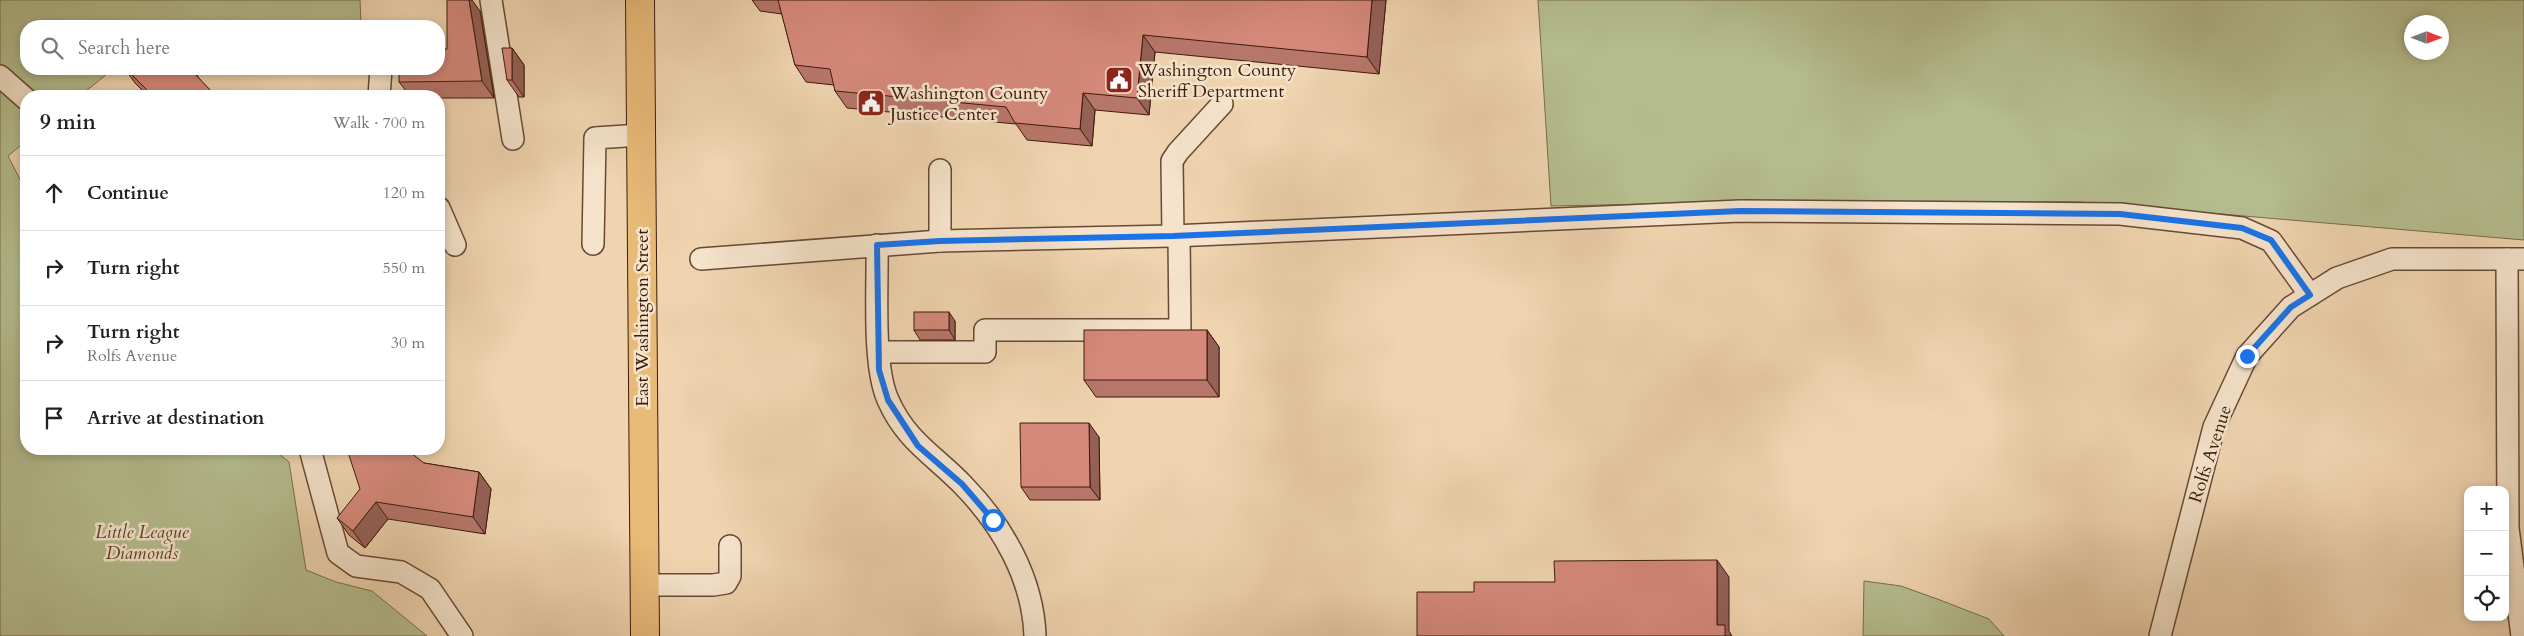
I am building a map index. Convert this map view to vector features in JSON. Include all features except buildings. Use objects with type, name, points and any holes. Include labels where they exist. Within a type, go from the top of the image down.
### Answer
[{"type":"main road","name":"East Washington Street","points":[[640,0],[645,636]]},
{"type":"street","points":[[491,0],[512,139]]},
{"type":"street","points":[[379,90],[381,75]]},
{"type":"street","points":[[0,76],[20,94]]},
{"type":"street","points":[[879,352],[985,352],[985,330],[1180,330],[1172,161],[1222,104]]},
{"type":"street","points":[[593,244],[596,138],[641,135]]},
{"type":"street","points":[[940,170],[940,241]]},
{"type":"street","points":[[701,259],[940,241],[1176,236],[1740,211],[2120,214],[2242,228],[2271,240],[2310,295]]},
{"type":"street","points":[[445,222],[455,245]]},
{"type":"street","points":[[877,245],[879,370],[888,400],[907,432],[918,446],[962,484],[993,520],[1014,555],[1024,580],[1033,611],[1035,636]]},
{"type":"street","name":"Rolfs Avenue","points":[[2160,636],[2214,427],[2247,356],[2291,307],[2337,278],[2392,259],[2431,257],[2516,259]]},
{"type":"street","points":[[2516,259],[2508,528],[2522,636]]},
{"type":"street","points":[[312,455],[338,553],[356,566],[401,572],[430,589],[462,636]]},
{"type":"street","points":[[645,585],[713,586],[726,583],[730,576],[730,546]]},
{"type":"green space","name":"Little League Diamonds","points":[[0,0],[360,0],[361,20],[20,20],[20,75],[106,75],[87,90],[20,90],[20,146],[8,156],[20,179],[20,455],[280,455],[289,462],[306,570],[336,582],[372,591],[427,636],[0,636]]},
{"type":"green space","points":[[1538,0],[2524,0],[2524,240],[2080,202],[1808,201],[1551,206]]},
{"type":"green space","points":[[1864,581],[1901,586],[1989,619],[2004,636],[1863,636]]},
{"type":"place","name":"Washington County Sheriff Department","points":[[1119,80]]},
{"type":"place","name":"Washington County Justice Center","points":[[871,103]]},
{"type":"route","points":[[993,520],[962,484],[918,446],[907,432],[888,400],[879,370],[877,245],[940,241],[1173,236],[1740,211],[2120,214],[2242,228],[2271,240],[2310,295],[2291,307],[2247,356]]}]
